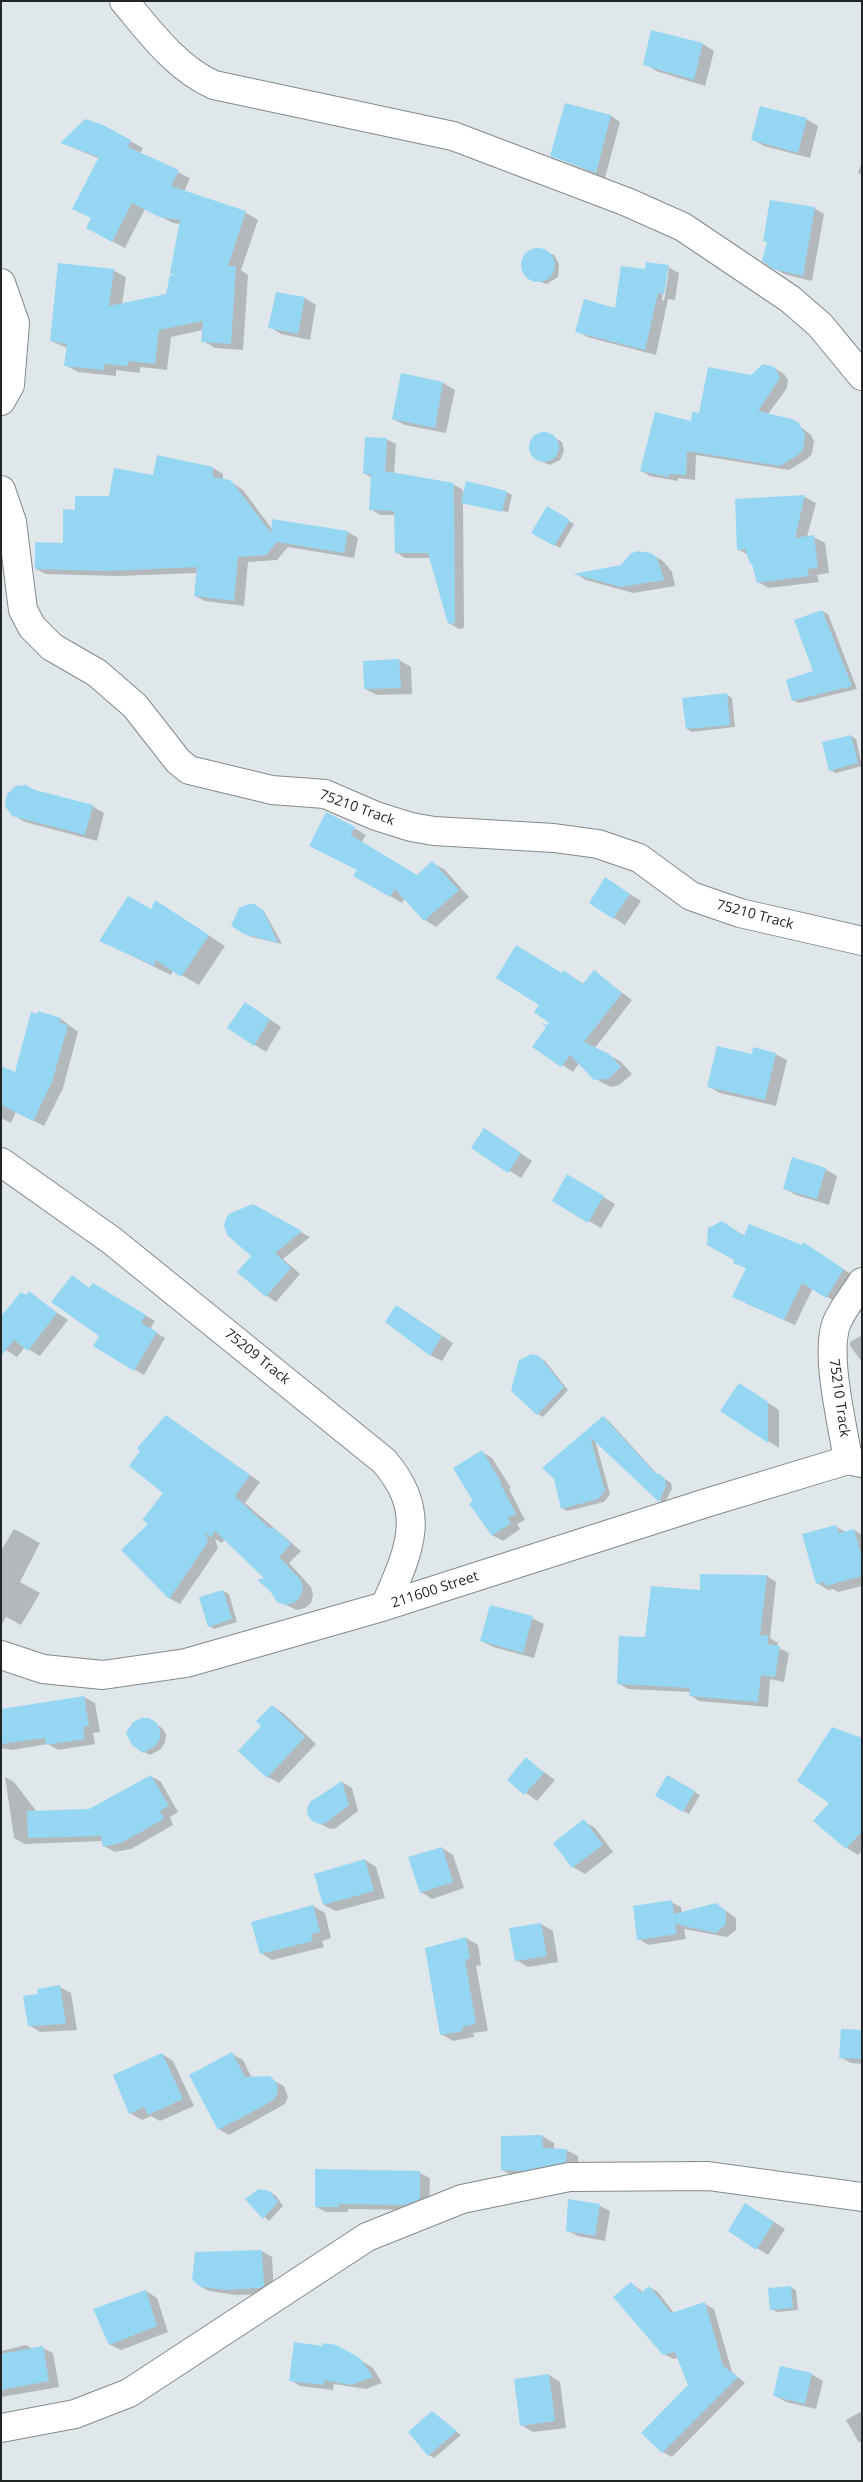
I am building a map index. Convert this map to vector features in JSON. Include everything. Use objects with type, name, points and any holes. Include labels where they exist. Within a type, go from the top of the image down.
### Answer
[{"type":"street","points":[[124,1],[175,59],[198,77],[214,85],[452,136],[627,202],[683,228],[790,299],[820,325],[862,376]]},
{"type":"street","points":[[1,283],[14,323],[10,385],[1,401]]},
{"type":"street","name":"75210 Track","points":[[1,490],[12,522],[24,610],[32,627],[52,647],[97,673],[135,706],[178,761],[190,770],[208,776],[272,790],[324,794],[368,813],[411,827],[434,831],[554,838],[598,844],[639,858],[691,896],[740,914],[862,941]]},
{"type":"street","name":"75209 Track","points":[[1,1162],[111,1240],[384,1460],[398,1476],[412,1510],[411,1529],[398,1575],[385,1606]]},
{"type":"street","name":"75210 Track","points":[[855,1462],[833,1360],[837,1322],[862,1282]]},
{"type":"street","name":"211600 Street","points":[[1,1655],[43,1669],[102,1675],[186,1663],[385,1606],[706,1503],[855,1462]]},
{"type":"street","points":[[1,2428],[75,2414],[129,2393],[367,2237],[462,2199],[569,2177],[708,2176],[862,2197]]},
{"type":"building","points":[[651,30],[703,43],[694,80],[643,65]]},
{"type":"building","points":[[565,103],[611,115],[596,173],[550,156]]},
{"type":"building","points":[[760,106],[807,118],[798,153],[751,140]]},
{"type":"building","points":[[85,119],[101,124],[131,140],[128,147],[179,170],[171,186],[246,211],[228,266],[236,266],[231,344],[201,342],[203,321],[159,330],[155,364],[128,361],[128,366],[104,364],[104,370],[64,366],[67,344],[50,341],[58,263],[114,269],[109,306],[166,294],[170,275],[175,276],[170,273],[180,220],[159,217],[132,203],[112,242],[86,228],[91,218],[72,209],[99,157],[60,143]]},
{"type":"building","points":[[770,200],[815,207],[803,276],[773,269],[762,261],[767,242],[763,241]]},
{"type":"building","points":[[538,248],[545,249],[550,253],[554,258],[554,272],[550,277],[545,281],[538,282],[531,281],[526,277],[522,272],[521,265],[522,258],[526,253],[531,249]]},
{"type":"building","points":[[646,262],[669,265],[664,294],[658,293],[645,350],[575,332],[584,299],[615,308],[621,266],[645,269]]},
{"type":"building","points":[[276,292],[305,297],[298,334],[268,328]]},
{"type":"building","points":[[763,364],[775,367],[780,378],[758,411],[792,419],[799,423],[805,435],[803,449],[798,455],[780,466],[687,451],[686,475],[669,474],[669,477],[640,471],[655,412],[691,421],[692,412],[699,413],[708,367],[751,375]]},
{"type":"building","points":[[401,373],[443,382],[435,428],[392,419]]},
{"type":"building","points":[[544,432],[555,436],[559,447],[555,458],[544,462],[533,458],[529,447],[533,436]]},
{"type":"building","points":[[365,437],[387,438],[385,471],[454,483],[455,623],[448,624],[428,553],[395,553],[394,511],[369,510],[371,474],[363,474]]},
{"type":"building","points":[[157,455],[213,467],[213,477],[230,480],[271,533],[272,519],[348,531],[344,553],[277,542],[266,555],[238,557],[234,601],[194,596],[197,567],[107,571],[35,569],[35,542],[63,543],[63,509],[75,510],[75,496],[109,496],[114,468],[153,475]]},
{"type":"building","points":[[466,481],[507,491],[502,512],[461,503]]},
{"type":"building","points":[[805,495],[795,538],[814,535],[818,568],[807,569],[809,576],[757,583],[752,564],[750,564],[745,549],[737,550],[735,499]]},
{"type":"building","points":[[547,506],[570,520],[554,546],[531,533]]},
{"type":"building","points":[[637,551],[651,553],[657,558],[664,580],[621,587],[573,574],[621,565],[630,554]]},
{"type":"building","points":[[822,610],[852,686],[792,701],[786,680],[813,671],[794,620]]},
{"type":"building","points":[[399,659],[401,688],[364,689],[363,661]]},
{"type":"building","points":[[727,693],[730,725],[686,729],[682,698]]},
{"type":"building","points":[[851,735],[858,763],[829,771],[822,742]]},
{"type":"building","points":[[26,785],[35,790],[93,805],[85,835],[12,816],[5,806],[7,794],[16,786]]},
{"type":"building","points":[[326,812],[355,827],[351,835],[417,875],[432,861],[459,890],[424,921],[395,889],[390,897],[353,876],[357,870],[309,846]]},
{"type":"building","points":[[605,877],[630,894],[613,919],[589,903]]},
{"type":"building","points":[[128,896],[151,909],[155,900],[209,935],[181,977],[156,960],[154,966],[99,941]]},
{"type":"building","points":[[254,904],[263,910],[278,943],[244,934],[231,926],[239,908]]},
{"type":"building","points":[[516,945],[562,973],[563,970],[583,984],[594,970],[622,993],[584,1042],[609,1054],[621,1067],[608,1079],[594,1080],[570,1055],[561,1067],[532,1047],[546,1027],[542,1023],[547,1025],[549,1023],[534,1012],[539,1005],[496,978]]},
{"type":"building","points":[[245,1002],[270,1019],[254,1046],[227,1028]]},
{"type":"building","points":[[38,1011],[61,1018],[60,1023],[68,1025],[52,1082],[33,1121],[1,1105],[1,1066],[15,1072],[31,1012],[37,1014]]},
{"type":"building","points":[[717,1046],[752,1054],[753,1047],[776,1053],[765,1100],[707,1087]]},
{"type":"building","points":[[484,1128],[521,1153],[508,1173],[471,1148]]},
{"type":"building","points":[[792,1157],[826,1168],[817,1199],[783,1189]]},
{"type":"building","points":[[567,1174],[604,1196],[588,1223],[552,1201]]},
{"type":"building","points":[[253,1204],[302,1231],[275,1253],[291,1268],[266,1297],[237,1272],[251,1256],[227,1235],[224,1226],[227,1216]]},
{"type":"building","points":[[722,1221],[744,1236],[749,1224],[802,1245],[803,1242],[844,1269],[826,1298],[802,1283],[784,1320],[732,1297],[746,1268],[733,1263],[734,1260],[707,1245],[708,1228]]},
{"type":"building","points":[[72,1275],[89,1288],[93,1283],[146,1315],[141,1323],[157,1332],[134,1371],[93,1346],[99,1336],[51,1302]]},
{"type":"building","points":[[29,1291],[57,1313],[28,1351],[14,1340],[1,1356],[1,1316],[21,1292],[26,1295]]},
{"type":"building","points":[[396,1305],[442,1336],[430,1356],[385,1322]]},
{"type":"building","points":[[532,1354],[539,1356],[564,1387],[537,1415],[511,1391],[519,1360]]},
{"type":"building","points":[[739,1383],[768,1402],[768,1443],[720,1411]]},
{"type":"building","points":[[166,1415],[250,1475],[235,1496],[270,1529],[273,1527],[291,1544],[279,1557],[301,1580],[303,1589],[300,1597],[294,1603],[285,1605],[277,1602],[270,1591],[257,1580],[264,1578],[215,1531],[211,1538],[205,1532],[208,1542],[169,1599],[121,1550],[148,1524],[142,1520],[163,1493],[129,1466],[140,1451],[137,1448]]},
{"type":"building","points":[[603,1416],[655,1473],[660,1474],[665,1479],[666,1486],[659,1502],[590,1437],[605,1491],[598,1499],[561,1509],[554,1479],[542,1468]]},
{"type":"building","points":[[482,1450],[501,1482],[516,1514],[507,1518],[511,1523],[492,1536],[469,1504],[473,1501],[453,1468]]},
{"type":"building","points":[[836,1525],[839,1533],[854,1529],[862,1558],[862,1576],[826,1586],[825,1582],[816,1584],[802,1534]]},
{"type":"building","points":[[700,1574],[767,1575],[760,1635],[769,1636],[767,1644],[780,1646],[775,1677],[761,1675],[758,1702],[689,1696],[690,1688],[617,1684],[619,1636],[645,1637],[651,1586],[700,1590]]},
{"type":"building","points":[[223,1590],[232,1619],[208,1627],[199,1597]]},
{"type":"building","points":[[490,1605],[533,1616],[523,1653],[480,1641]]},
{"type":"building","points":[[84,1696],[89,1726],[83,1727],[85,1739],[46,1745],[45,1738],[1,1744],[1,1709]]},
{"type":"building","points":[[272,1705],[305,1737],[267,1778],[238,1751],[261,1726],[256,1721]]},
{"type":"building","points":[[141,1718],[149,1718],[157,1723],[160,1731],[160,1739],[155,1746],[143,1753],[132,1745],[126,1733],[133,1722]]},
{"type":"building","points":[[832,1727],[862,1738],[862,1831],[846,1849],[813,1821],[829,1803],[797,1781]]},
{"type":"building","points":[[526,1757],[544,1773],[524,1795],[507,1780]]},
{"type":"building","points":[[151,1775],[169,1806],[160,1811],[164,1819],[121,1843],[103,1847],[101,1836],[28,1838],[27,1811],[89,1809]]},
{"type":"building","points":[[667,1775],[695,1791],[683,1812],[655,1796]]},
{"type":"building","points":[[342,1781],[349,1805],[326,1823],[319,1824],[312,1821],[308,1816],[307,1809],[310,1802]]},
{"type":"building","points":[[584,1819],[603,1845],[572,1868],[553,1843]]},
{"type":"building","points":[[442,1847],[453,1882],[420,1893],[408,1857]]},
{"type":"building","points":[[365,1859],[374,1891],[323,1905],[314,1874]]},
{"type":"building","points":[[672,1900],[674,1914],[716,1903],[726,1911],[726,1924],[716,1933],[675,1924],[677,1934],[637,1940],[633,1906]]},
{"type":"building","points":[[313,1905],[320,1932],[311,1934],[313,1941],[260,1954],[251,1922]]},
{"type":"building","points":[[541,1923],[547,1956],[515,1961],[509,1928]]},
{"type":"building","points":[[466,1937],[470,1958],[465,1960],[476,2024],[462,2027],[463,2031],[440,2035],[425,1948]]},
{"type":"building","points":[[60,1985],[66,2024],[28,2026],[23,1996],[38,1994],[37,1989]]},
{"type":"building","points":[[841,2029],[862,2030],[862,2059],[839,2058]]},
{"type":"building","points":[[232,2052],[245,2077],[270,2076],[277,2083],[278,2091],[275,2098],[267,2104],[218,2130],[189,2075]]},
{"type":"building","points":[[162,2053],[183,2099],[148,2115],[144,2107],[129,2114],[113,2075]]},
{"type":"building","points":[[542,2135],[543,2148],[567,2149],[566,2162],[523,2171],[501,2170],[501,2136]]},
{"type":"building","points":[[315,2169],[420,2171],[420,2199],[404,2205],[339,2204],[339,2207],[315,2207]]},
{"type":"building","points":[[259,2189],[270,2191],[278,2202],[263,2219],[245,2199]]},
{"type":"building","points":[[568,2199],[600,2204],[595,2236],[566,2231]]},
{"type":"building","points":[[745,2203],[774,2222],[756,2250],[728,2231]]},
{"type":"building","points":[[262,2250],[264,2286],[260,2288],[225,2290],[201,2287],[192,2280],[195,2252]]},
{"type":"building","points":[[631,2282],[641,2293],[649,2286],[671,2313],[705,2302],[723,2366],[738,2377],[662,2453],[641,2433],[688,2385],[675,2352],[663,2355],[613,2297]]},
{"type":"building","points":[[791,2286],[793,2308],[770,2310],[768,2288]]},
{"type":"building","points":[[146,2290],[157,2326],[109,2345],[93,2309]]},
{"type":"building","points":[[294,2342],[322,2346],[323,2343],[336,2345],[360,2358],[373,2377],[351,2385],[324,2380],[324,2385],[289,2381]]},
{"type":"building","points":[[43,2346],[49,2381],[1,2390],[1,2354]]},
{"type":"building","points":[[780,2366],[812,2373],[805,2404],[773,2396]]},
{"type":"building","points":[[549,2374],[555,2421],[520,2426],[514,2379]]},
{"type":"building","points":[[432,2411],[457,2431],[428,2456],[408,2432]]}]
